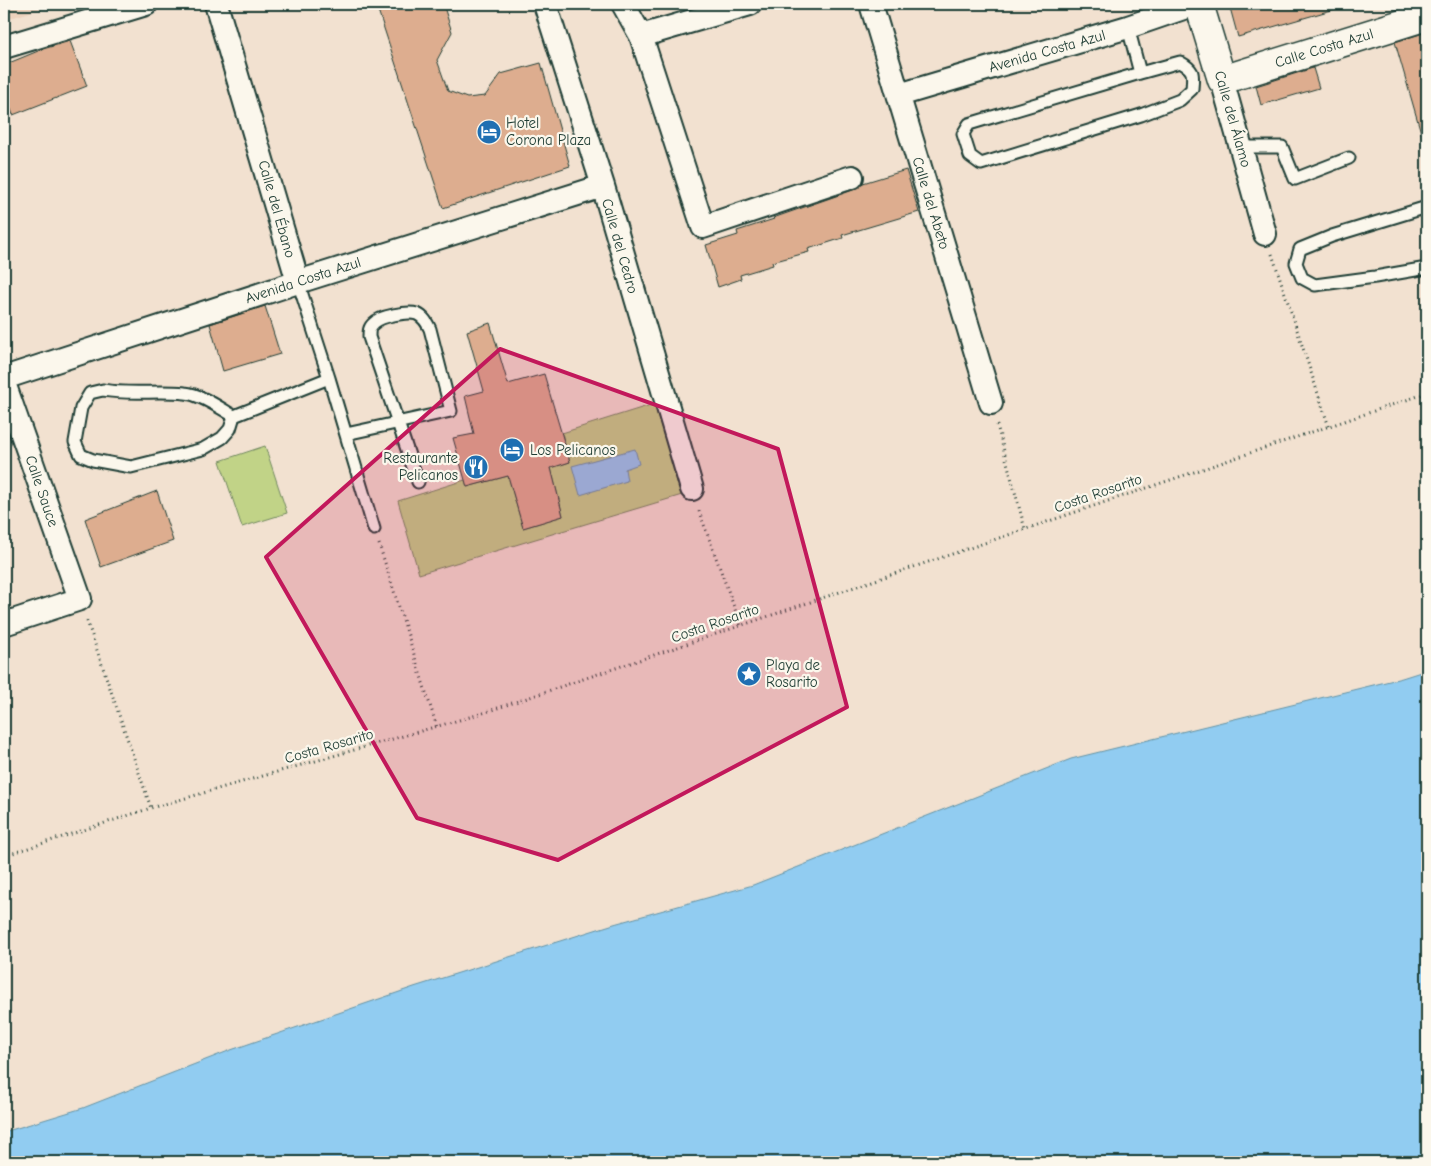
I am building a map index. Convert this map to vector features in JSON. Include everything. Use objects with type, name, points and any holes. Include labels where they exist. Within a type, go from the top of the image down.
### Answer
[{"type":"street","points":[[4,47],[146,4]]},
{"type":"street","name":"Calle del Ébano","points":[[216,4],[298,282]]},
{"type":"street","name":"Calle del Cedro","points":[[545,4],[603,186],[692,489]]},
{"type":"street","points":[[623,4],[641,36],[703,227],[852,177]]},
{"type":"street","points":[[641,36],[750,4]]},
{"type":"street","name":"Calle del Abeto","points":[[871,4],[991,402]]},
{"type":"street","name":"Avenida Costa Azul","points":[[899,95],[1128,27],[1195,4]]},
{"type":"street","name":"Calle del Álamo","points":[[1199,4],[1266,234]]},
{"type":"street","name":"Calle Costa Azul","points":[[1222,80],[1427,16]]},
{"type":"street","name":"Avenida Costa Azul","points":[[4,378],[298,282],[603,186]]},
{"type":"street","name":"Calle Sauce","points":[[4,383],[80,599]]},
{"type":"street","points":[[4,624],[80,599]]},
{"type":"lane","points":[[1128,27],[1140,73]]},
{"type":"lane","points":[[1180,62],[1189,67],[1193,73],[1192,89],[1180,100],[1142,115],[981,164],[970,156],[963,134],[969,124],[1140,73],[1180,62]]},
{"type":"lane","points":[[1241,147],[1282,147],[1295,179],[1349,158]]},
{"type":"lane","points":[[1427,207],[1308,245],[1300,249],[1296,263],[1302,278],[1315,285],[1375,278],[1427,268]]},
{"type":"lane","name":"Calle del Ébano","points":[[298,282],[374,529]]},
{"type":"lane","points":[[346,434],[398,422],[451,411],[430,329],[425,320],[417,314],[405,313],[375,321],[369,328],[369,338],[398,422],[418,482]]},
{"type":"lane","points":[[234,416],[209,402],[186,393],[120,393],[103,390],[90,393],[81,408],[75,442],[81,455],[93,460],[132,467],[204,449],[222,438],[230,428],[234,416],[329,378]]},
{"type":"path","points":[[1266,234],[1329,427]]},
{"type":"path","name":"Costa Rosarito","points":[[4,856],[151,808],[480,714],[1427,394]]},
{"type":"path","points":[[991,402],[1025,529]]},
{"type":"path","points":[[692,489],[741,626]]},
{"type":"path","points":[[374,529],[437,727]]},
{"type":"path","points":[[80,599],[151,808]]},
{"type":"highlighted area","points":[[500,349],[778,449],[847,707],[558,860],[417,818],[266,557]]},
{"type":"shaded area","points":[[4,4],[57,4],[4,20]]},
{"type":"green space","points":[[654,404],[682,495],[419,574],[398,501],[465,480],[467,487],[508,476],[523,528],[563,516],[551,468],[570,462],[562,433]]},
{"type":"green space","points":[[265,446],[287,513],[242,527],[220,461]]},
{"type":"water","points":[[635,449],[639,464],[625,469],[627,481],[580,495],[572,466]]},
{"type":"water","points":[[1427,670],[1427,1162],[4,1162],[4,1132],[83,1108],[231,1050],[414,987],[614,924],[753,885],[1071,759],[1402,678]]},
{"type":"building","name":"Hotel Corona Plaza","points":[[376,4],[443,4],[452,32],[437,60],[448,91],[467,98],[485,96],[501,74],[541,63],[570,166],[443,208]]},
{"type":"building","points":[[1229,4],[1335,4],[1335,9],[1238,37]]},
{"type":"building","points":[[1427,32],[1427,135],[1422,136],[1395,42]]},
{"type":"building","points":[[70,41],[87,86],[13,115],[4,90],[4,65],[43,49]]},
{"type":"building","points":[[1313,68],[1319,88],[1261,105],[1256,86]]},
{"type":"building","points":[[906,170],[919,212],[842,235],[843,238],[808,249],[809,252],[772,262],[773,265],[740,275],[741,279],[718,287],[706,245],[738,235],[737,231],[856,189],[863,183]]},
{"type":"building","points":[[265,306],[280,354],[223,371],[210,324]]},
{"type":"building","name":"Los Pelicanos","points":[[490,323],[508,384],[544,374],[570,462],[551,468],[563,516],[523,528],[508,476],[467,487],[453,438],[474,434],[465,396],[484,391],[467,331]]},
{"type":"building","points":[[157,491],[173,541],[101,567],[85,519]]},
{"type":"place","name":"Hotel Corona Plaza","points":[[489,132]]},
{"type":"place","name":"Los Pelicanos","points":[[512,450]]},
{"type":"place","name":"Restaurante Pelicanos","points":[[476,467]]},
{"type":"place","name":"Playa de Rosarito","points":[[749,674]]}]
